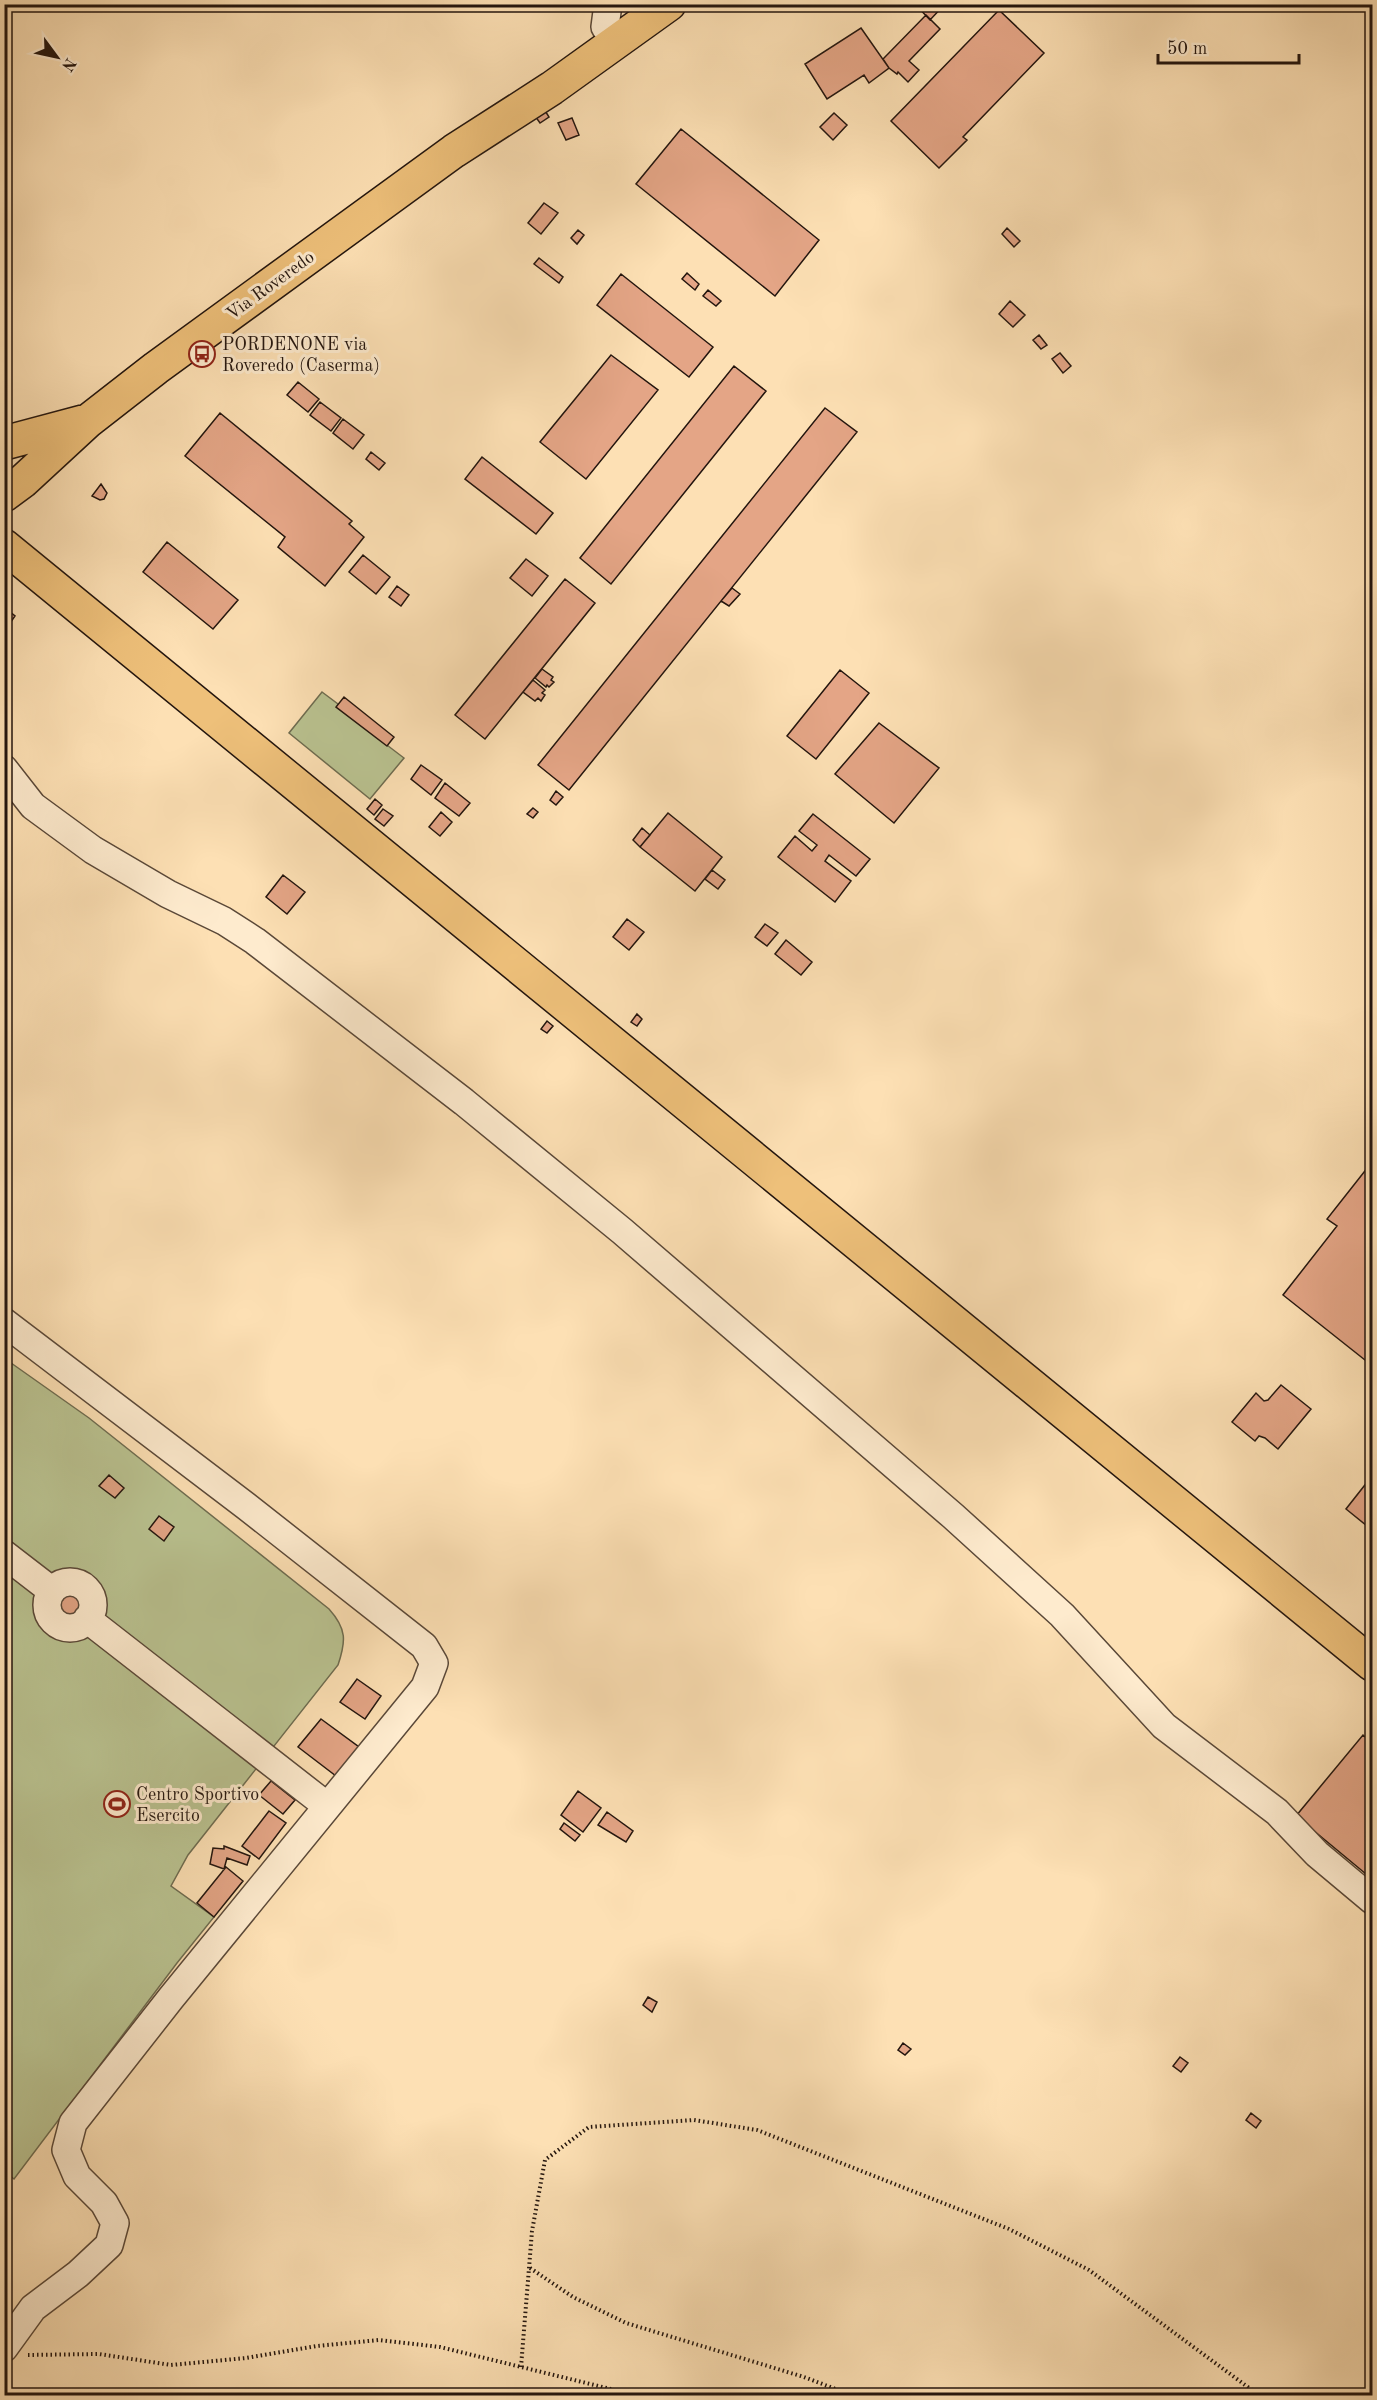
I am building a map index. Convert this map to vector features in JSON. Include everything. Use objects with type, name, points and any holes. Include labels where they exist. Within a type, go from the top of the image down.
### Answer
[{"type":"main road","name":"Via Roveredo","points":[[454,152],[606,16],[635,4]]},
{"type":"main road","name":"Via Roveredo","points":[[16,555],[9,527],[14,488],[88,421],[184,348],[454,152],[552,88],[669,4]]},
{"type":"main road","name":"Via Roveredo","points":[[4,443],[88,421]]},
{"type":"main road","points":[[16,555],[1372,1664]]},
{"type":"street","points":[[4,770],[33,806],[93,850],[168,894],[224,921],[255,941],[464,1102],[569,1188],[953,1516],[1062,1615],[1115,1670],[1164,1726],[1277,1812],[1317,1854],[1372,1900]]},
{"type":"street","points":[[4,805],[33,806]]},
{"type":"street","points":[[4,1322],[246,1506],[424,1646],[434,1663],[425,1687],[73,2123],[66,2150],[77,2176],[104,2204],[115,2223],[109,2246],[78,2274],[33,2308],[14,2352]]},
{"type":"street","points":[[4,1554],[52,1591],[63,1583],[78,1583],[84,1587],[92,1605],[87,1619],[327,1806]]},
{"type":"path","points":[[521,2367],[532,2231],[545,2160],[588,2127],[694,2120],[758,2130],[1009,2229],[1089,2270],[1260,2396]]},
{"type":"path","points":[[529,2268],[573,2297],[626,2323],[804,2377],[854,2396]]},
{"type":"path","points":[[14,2352],[99,2354],[171,2364],[246,2358],[317,2346],[380,2340],[440,2347],[639,2396]]},
{"type":"green space","points":[[322,692],[338,704],[337,707],[404,758],[370,799],[289,733]]},
{"type":"green space","name":"Centro Sportivo Esercito","points":[[4,1358],[89,1418],[329,1609],[339,1623],[343,1636],[338,1665],[188,1855],[171,1886],[214,1917],[14,2179],[4,2171]]},
{"type":"building","points":[[915,4],[945,4],[930,20]]},
{"type":"building","points":[[999,10],[1044,53],[963,137],[967,140],[939,168],[891,121]]},
{"type":"building","points":[[926,15],[940,29],[909,61],[919,70],[908,82],[898,72],[897,74],[889,68],[883,59]]},
{"type":"building","points":[[861,28],[889,68],[869,83],[864,75],[827,99],[805,64]]},
{"type":"building","points":[[544,109],[549,117],[540,123],[535,116]]},
{"type":"building","points":[[834,113],[847,125],[833,140],[820,127]]},
{"type":"building","points":[[572,118],[579,135],[566,140],[558,123]]},
{"type":"building","points":[[681,129],[819,240],[775,296],[636,184]]},
{"type":"building","points":[[544,203],[558,213],[541,234],[528,223]]},
{"type":"building","points":[[1007,228],[1020,241],[1014,247],[1002,234]]},
{"type":"building","points":[[578,230],[584,235],[577,244],[571,238]]},
{"type":"building","points":[[539,258],[563,277],[559,283],[534,264]]},
{"type":"building","points":[[687,273],[699,284],[695,290],[682,279]]},
{"type":"building","points":[[621,274],[713,347],[689,377],[597,305]]},
{"type":"building","points":[[708,290],[721,301],[716,306],[703,296]]},
{"type":"building","points":[[1010,301],[1025,315],[1013,327],[999,314]]},
{"type":"building","points":[[1039,335],[1047,345],[1041,349],[1033,340]]},
{"type":"building","points":[[1060,353],[1071,366],[1063,373],[1052,359]]},
{"type":"building","points":[[611,355],[658,390],[586,479],[540,442]]},
{"type":"building","points":[[734,366],[766,391],[611,584],[580,558]]},
{"type":"building","points":[[298,382],[319,399],[308,412],[287,395]]},
{"type":"building","points":[[320,402],[341,418],[331,431],[310,415]]},
{"type":"building","points":[[825,408],[857,432],[569,790],[538,765]]},
{"type":"building","points":[[220,413],[352,521],[349,524],[364,537],[325,586],[278,547],[285,537],[185,456]]},
{"type":"building","points":[[343,419],[364,435],[353,449],[333,433]]},
{"type":"building","points":[[371,452],[385,463],[379,470],[366,459]]},
{"type":"building","points":[[482,457],[553,513],[536,534],[465,479]]},
{"type":"building","points":[[101,484],[107,493],[104,499],[100,500],[92,496]]},
{"type":"building","points":[[167,542],[238,600],[213,629],[143,572]]},
{"type":"building","points":[[363,555],[390,577],[376,594],[349,572]]},
{"type":"building","points":[[526,559],[548,576],[532,596],[510,578]]},
{"type":"building","points":[[565,579],[595,603],[485,739],[455,715]]},
{"type":"building","points":[[397,586],[409,595],[401,606],[389,597]]},
{"type":"building","points":[[732,588],[740,594],[729,606],[721,601]]},
{"type":"building","points":[[4,607],[15,616],[4,632]]},
{"type":"building","points":[[542,669],[553,677],[551,680],[554,682],[549,687],[535,678]]},
{"type":"building","points":[[840,670],[869,693],[816,759],[787,736]]},
{"type":"building","points":[[533,680],[545,690],[541,701],[538,698],[535,701],[523,692]]},
{"type":"building","points":[[344,697],[394,737],[387,746],[336,707]]},
{"type":"building","points":[[879,723],[939,768],[894,823],[835,774]]},
{"type":"building","points":[[421,765],[442,780],[431,795],[411,779]]},
{"type":"building","points":[[445,783],[470,803],[459,816],[435,798]]},
{"type":"building","points":[[556,791],[563,797],[556,805],[550,800]]},
{"type":"building","points":[[375,799],[382,805],[374,815],[367,809]]},
{"type":"building","points":[[533,808],[538,812],[533,818],[527,814]]},
{"type":"building","points":[[383,809],[393,816],[384,826],[375,819]]},
{"type":"building","points":[[441,812],[452,822],[440,836],[429,827]]},
{"type":"building","points":[[668,813],[722,857],[695,891],[640,847]]},
{"type":"building","points":[[813,814],[870,859],[856,876],[829,855],[825,861],[851,881],[835,902],[778,857],[795,836],[812,851],[817,845],[799,831]]},
{"type":"building","points":[[642,828],[650,835],[640,847],[633,840]]},
{"type":"building","points":[[712,870],[725,880],[718,889],[705,879]]},
{"type":"building","points":[[283,875],[305,892],[287,914],[266,897]]},
{"type":"building","points":[[627,919],[644,932],[629,950],[613,937]]},
{"type":"building","points":[[765,924],[778,933],[767,946],[755,937]]},
{"type":"building","points":[[786,940],[812,962],[801,975],[775,954]]},
{"type":"building","points":[[637,1014],[642,1019],[637,1026],[631,1022]]},
{"type":"building","points":[[547,1021],[553,1026],[547,1033],[541,1029]]},
{"type":"building","points":[[1372,1162],[1372,1351],[1365,1360],[1283,1295],[1337,1226],[1327,1219]]},
{"type":"building","points":[[1281,1385],[1311,1409],[1278,1449],[1265,1438],[1259,1436],[1255,1441],[1232,1422],[1256,1393],[1264,1401],[1268,1400]]},
{"type":"building","points":[[109,1475],[124,1488],[115,1498],[99,1486]]},
{"type":"building","points":[[1372,1476],[1372,1530],[1346,1509]]},
{"type":"building","points":[[159,1516],[174,1527],[164,1541],[149,1529]]},
{"type":"building","points":[[69,1586],[81,1596],[83,1614],[68,1616],[59,1607],[57,1609],[53,1606],[57,1605],[56,1592],[69,1591]]},
{"type":"building","points":[[357,1679],[381,1696],[365,1719],[340,1702]]},
{"type":"building","points":[[321,1719],[359,1747],[336,1776],[298,1747]]},
{"type":"building","points":[[1363,1735],[1372,1743],[1372,1879],[1296,1816]]},
{"type":"building","points":[[271,1781],[295,1800],[283,1814],[259,1795]]},
{"type":"building","points":[[578,1791],[601,1808],[583,1832],[561,1815]]},
{"type":"building","points":[[269,1811],[286,1823],[259,1859],[242,1846]]},
{"type":"building","points":[[607,1812],[633,1831],[626,1842],[598,1825]]},
{"type":"building","points":[[564,1823],[580,1835],[575,1841],[560,1829]]},
{"type":"building","points":[[224,1846],[250,1856],[247,1865],[227,1858],[224,1869],[210,1864],[213,1848],[224,1849]]},
{"type":"building","points":[[226,1867],[243,1881],[214,1917],[197,1903]]},
{"type":"building","points":[[648,1997],[657,2002],[652,2012],[643,2005]]},
{"type":"building","points":[[903,2043],[911,2049],[905,2055],[898,2050]]},
{"type":"building","points":[[1180,2057],[1188,2063],[1181,2072],[1173,2066]]},
{"type":"building","points":[[1251,2113],[1261,2121],[1256,2128],[1246,2120]]},
{"type":"place","name":"PORDENONE via Roveredo (Caserma)","points":[[202,354]]},
{"type":"place","name":"Centro Sportivo Esercito","points":[[117,1804]]}]
